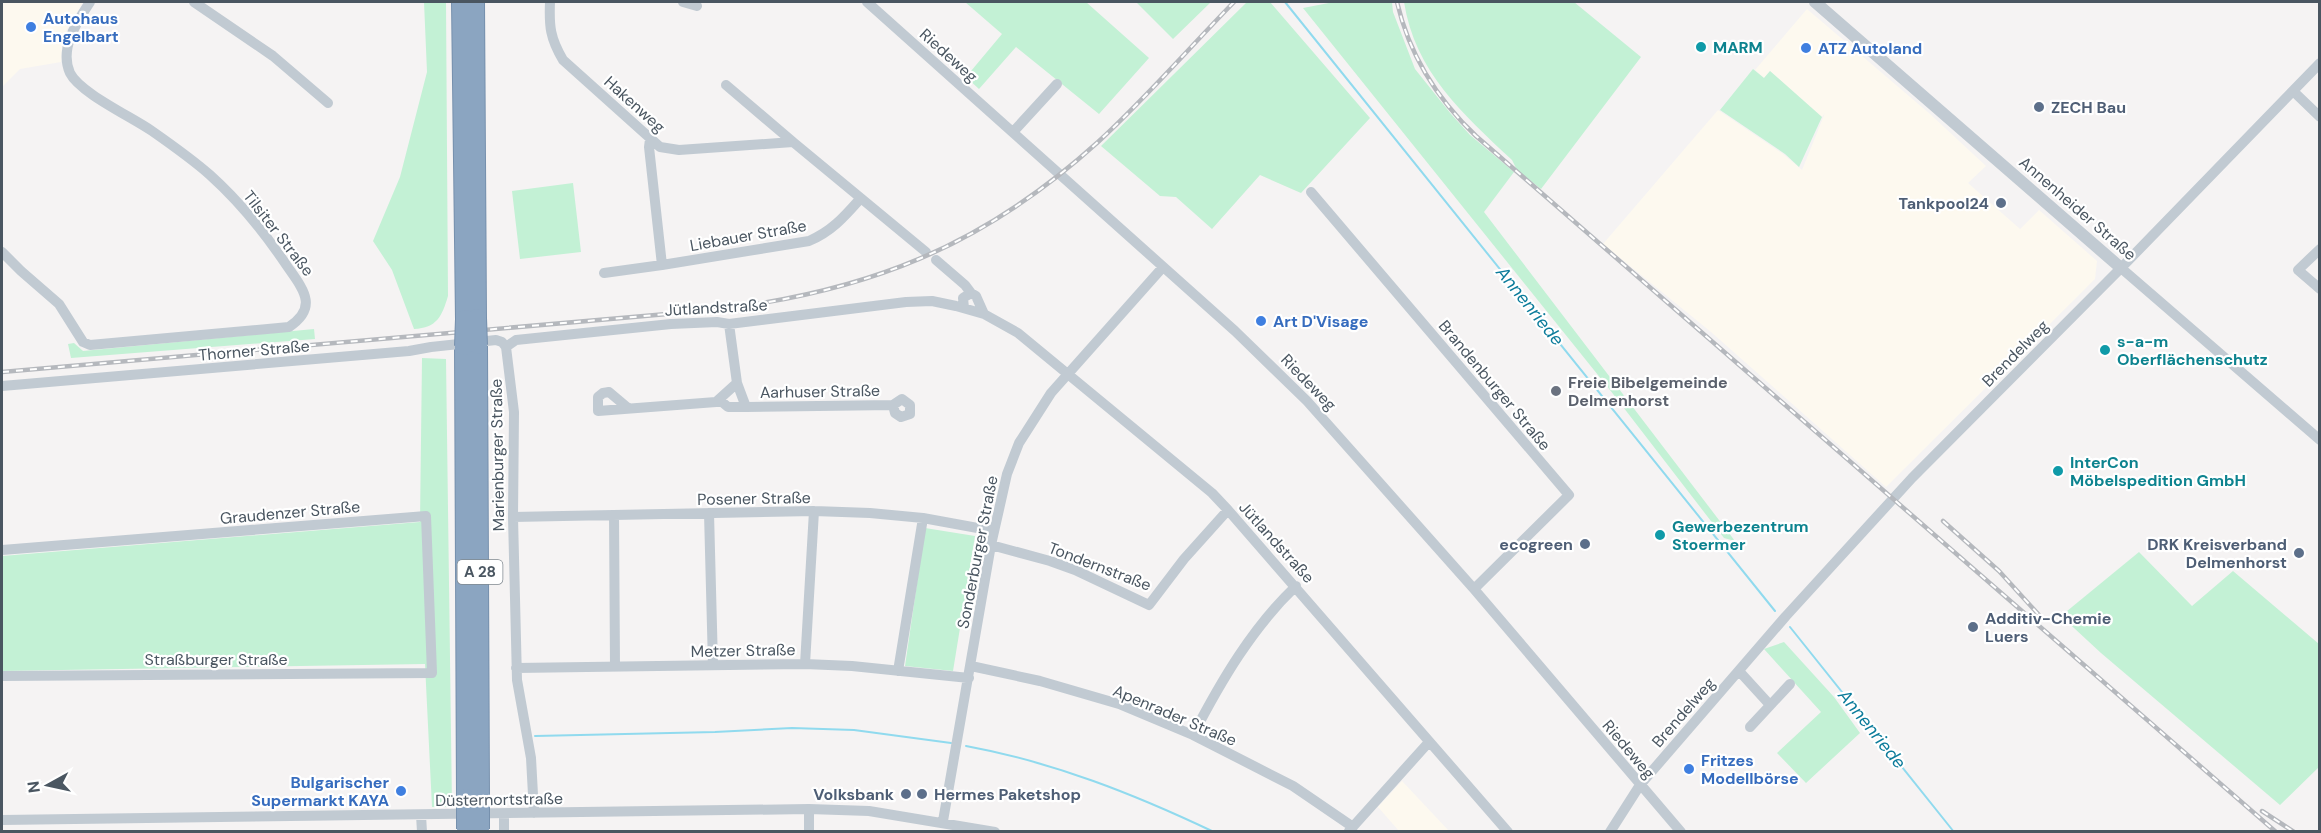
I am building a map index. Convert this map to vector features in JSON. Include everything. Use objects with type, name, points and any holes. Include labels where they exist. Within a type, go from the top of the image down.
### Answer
[{"type":"highway","name":"A 28","points":[[461,2],[471,319]]},
{"type":"highway","name":"A 28","points":[[473,830],[471,319],[475,2]]},
{"type":"street","name":"Tilsiter Straße","points":[[2,252],[59,304],[83,342],[90,345],[289,327],[302,318],[306,307],[304,290],[269,239],[246,211],[217,182],[151,130],[84,89],[74,79],[68,66],[68,46],[72,31],[90,2]]},
{"type":"street","points":[[194,2],[273,56],[328,103]]},
{"type":"street","name":"Hakenweg","points":[[550,2],[549,18],[553,42],[563,60],[660,147],[679,150],[793,142]]},
{"type":"street","points":[[683,2],[697,6]]},
{"type":"street","name":"Riedeweg","points":[[867,2],[1163,267],[1307,401],[1474,589],[1681,831]]},
{"type":"street","name":"Annenheider Straße","points":[[1815,2],[2319,440]]},
{"type":"street","name":"Brendelweg","points":[[1610,831],[1640,785],[1783,619],[1912,478],[2121,268],[2319,63]]},
{"type":"street","points":[[1013,132],[1057,84]]},
{"type":"street","points":[[726,85],[926,252]]},
{"type":"street","points":[[2293,91],[2319,117]]},
{"type":"street","points":[[651,139],[649,147],[662,266]]},
{"type":"street","name":"Brandenburger Straße","points":[[1311,192],[1569,495],[1474,589]]},
{"type":"street","name":"Liebauer Straße","points":[[604,273],[662,266],[809,241],[836,226],[860,199]]},
{"type":"street","points":[[2319,249],[2298,270],[2319,289]]},
{"type":"street","points":[[936,260],[976,296],[984,315]]},
{"type":"street","name":"Sonderburger Straße","points":[[943,821],[991,545],[1007,474],[1019,443],[1051,393],[1163,267]]},
{"type":"street","points":[[964,308],[963,297],[971,293]]},
{"type":"street","name":"Jütlandstraße","points":[[506,347],[516,340],[659,325],[717,322],[729,324],[906,302],[932,301],[984,315],[1018,333],[1212,494],[1296,586],[1508,831]]},
{"type":"street","name":"Aarhuser Straße","points":[[729,324],[737,383],[746,407]]},
{"type":"street","name":"Thorner Straße","points":[[2,386],[409,351],[431,346],[496,340],[502,342],[506,347]]},
{"type":"street","name":"Marienburger Straße","points":[[506,347],[514,412],[513,517],[516,668],[531,758],[534,813]]},
{"type":"street","name":"Aarhuser Straße","points":[[716,402],[737,383]]},
{"type":"street","name":"Aarhuser Straße","points":[[628,408],[716,402],[722,402],[728,408],[893,405]]},
{"type":"street","name":"Tondernstraße","points":[[991,545],[1075,570],[1149,604],[1184,559],[1228,510]]},
{"type":"street","points":[[805,664],[814,511]]},
{"type":"street","name":"Posener Straße","points":[[513,517],[814,511],[923,518],[994,531]]},
{"type":"street","points":[[709,513],[713,665]]},
{"type":"street","points":[[614,515],[615,667]]},
{"type":"street","name":"Graudenzer Straße","points":[[2,550],[426,516],[432,673]]},
{"type":"street","points":[[898,671],[923,518]]},
{"type":"street","points":[[1193,735],[1217,689],[1258,628],[1296,586]]},
{"type":"street","name":"Metzer Straße","points":[[516,668],[805,664],[852,666],[969,678]]},
{"type":"street","name":"Apenrader Straße","points":[[971,666],[1040,681],[1119,704],[1193,735],[1293,786],[1351,829]]},
{"type":"street","points":[[1739,671],[1770,705]]},
{"type":"street","name":"Straßburger Straße","points":[[2,676],[432,673]]},
{"type":"street","points":[[1750,727],[1790,684]]},
{"type":"street","points":[[1351,829],[1430,742]]},
{"type":"street","points":[[809,809],[809,831]]},
{"type":"street","name":"Düsternortstraße","points":[[2,820],[809,809],[869,811],[995,831]]},
{"type":"street","points":[[504,814],[504,831]]},
{"type":"street","points":[[422,815],[422,831]]},
{"type":"shaded area","points":[[2,2],[83,2],[67,29],[62,45],[61,62],[20,69],[2,87]]},
{"type":"shaded area","points":[[1807,9],[1930,114],[1986,166],[1968,183],[2020,229],[2039,210],[2097,261],[2095,279],[1886,487],[1711,332],[1603,244],[1718,110],[1783,154],[1802,170],[1825,113],[1822,117],[1770,71],[1764,78],[1755,70]]},
{"type":"shaded area","points":[[1402,781],[1449,831],[1399,831],[1378,807]]},
{"type":"green space","points":[[424,2],[446,2],[448,296],[437,320],[428,326],[414,329],[392,270],[373,241],[400,177],[427,72]]},
{"type":"green space","points":[[965,2],[1086,2],[1149,58],[1099,114],[1016,47],[979,89],[966,77],[1002,34]]},
{"type":"green space","points":[[1136,2],[1211,2],[1173,39]]},
{"type":"green space","points":[[1247,2],[1270,2],[1370,118],[1301,193],[1260,175],[1212,229],[1176,197],[1160,196],[1101,146]]},
{"type":"green space","points":[[1334,2],[1392,2],[1393,12],[1415,69],[1470,135],[1514,172],[1484,212],[1735,541],[1724,538],[1610,390],[1303,8]]},
{"type":"green space","points":[[1404,2],[1574,2],[1641,57],[1541,189],[1517,170],[1512,160],[1459,108],[1430,71],[1410,27]]},
{"type":"green space","points":[[1753,69],[1764,78],[1770,71],[1822,117],[1799,167],[1785,154],[1720,110]]},
{"type":"green space","points":[[573,183],[581,252],[520,259],[512,191]]},
{"type":"green space","points":[[314,329],[315,339],[71,358],[68,344],[74,343],[83,351]]},
{"type":"green space","points":[[422,358],[446,359],[452,807],[432,807],[425,664],[2,671],[2,556],[420,522]]},
{"type":"green space","points":[[925,528],[975,536],[953,671],[905,666]]},
{"type":"green space","points":[[2139,552],[2192,606],[2233,571],[2319,644],[2319,767],[2280,805],[2101,653],[2061,616]]},
{"type":"green space","points":[[1784,642],[1834,697],[1860,733],[1806,783],[1777,753],[1821,712],[1764,649]]},
{"type":"waterway","name":"Annenriede","points":[[1285,2],[1775,611]]},
{"type":"waterway","name":"Annenriede","points":[[1790,627],[1954,832]]},
{"type":"waterway","points":[[535,736],[792,728],[854,730],[951,743]]},
{"type":"waterway","points":[[966,746],[1062,770],[1123,792],[1214,832]]},
{"type":"railway","points":[[2,372],[713,310],[769,302],[822,291],[872,277],[920,259],[966,237],[1011,210],[1054,179],[1116,125],[1234,2]]},
{"type":"railway","points":[[1397,2],[1409,40],[1426,75],[1449,107],[1476,136],[2276,832]]},
{"type":"railway","points":[[1943,521],[1999,571],[2039,615]]},
{"type":"railway","points":[[2262,811],[2294,832]]},
{"type":"place","name":"Autohaus Engelbart","points":[[31,27]]},
{"type":"place","name":"MARM","points":[[1701,47]]},
{"type":"place","name":"ATZ Autoland","points":[[1806,48]]},
{"type":"place","name":"ZECH Bau","points":[[2039,107]]},
{"type":"place","name":"Tankpool24","points":[[2001,203]]},
{"type":"place","name":"Art D'Visage","points":[[1261,321]]},
{"type":"place","name":"s-a-m Oberflächenschutz","points":[[2105,350]]},
{"type":"place","name":"Freie Bibelgemeinde Delmenhorst","points":[[1556,391]]},
{"type":"place","name":"InterCon Möbelspedition GmbH","points":[[2058,471]]},
{"type":"place","name":"Gewerbezentrum Stoermer","points":[[1660,535]]},
{"type":"place","name":"ecogreen","points":[[1585,544]]},
{"type":"place","name":"DRK Kreisverband Delmenhorst","points":[[2299,553]]},
{"type":"place","name":"Additiv-Chemie Luers","points":[[1973,627]]},
{"type":"place","name":"Fritzes Modellbörse","points":[[1689,769]]},
{"type":"place","name":"Bulgarischer Supermarkt KAYA","points":[[401,791]]},
{"type":"place","name":"Volksbank","points":[[906,794]]},
{"type":"place","name":"Hermes Paketshop","points":[[922,794]]}]
